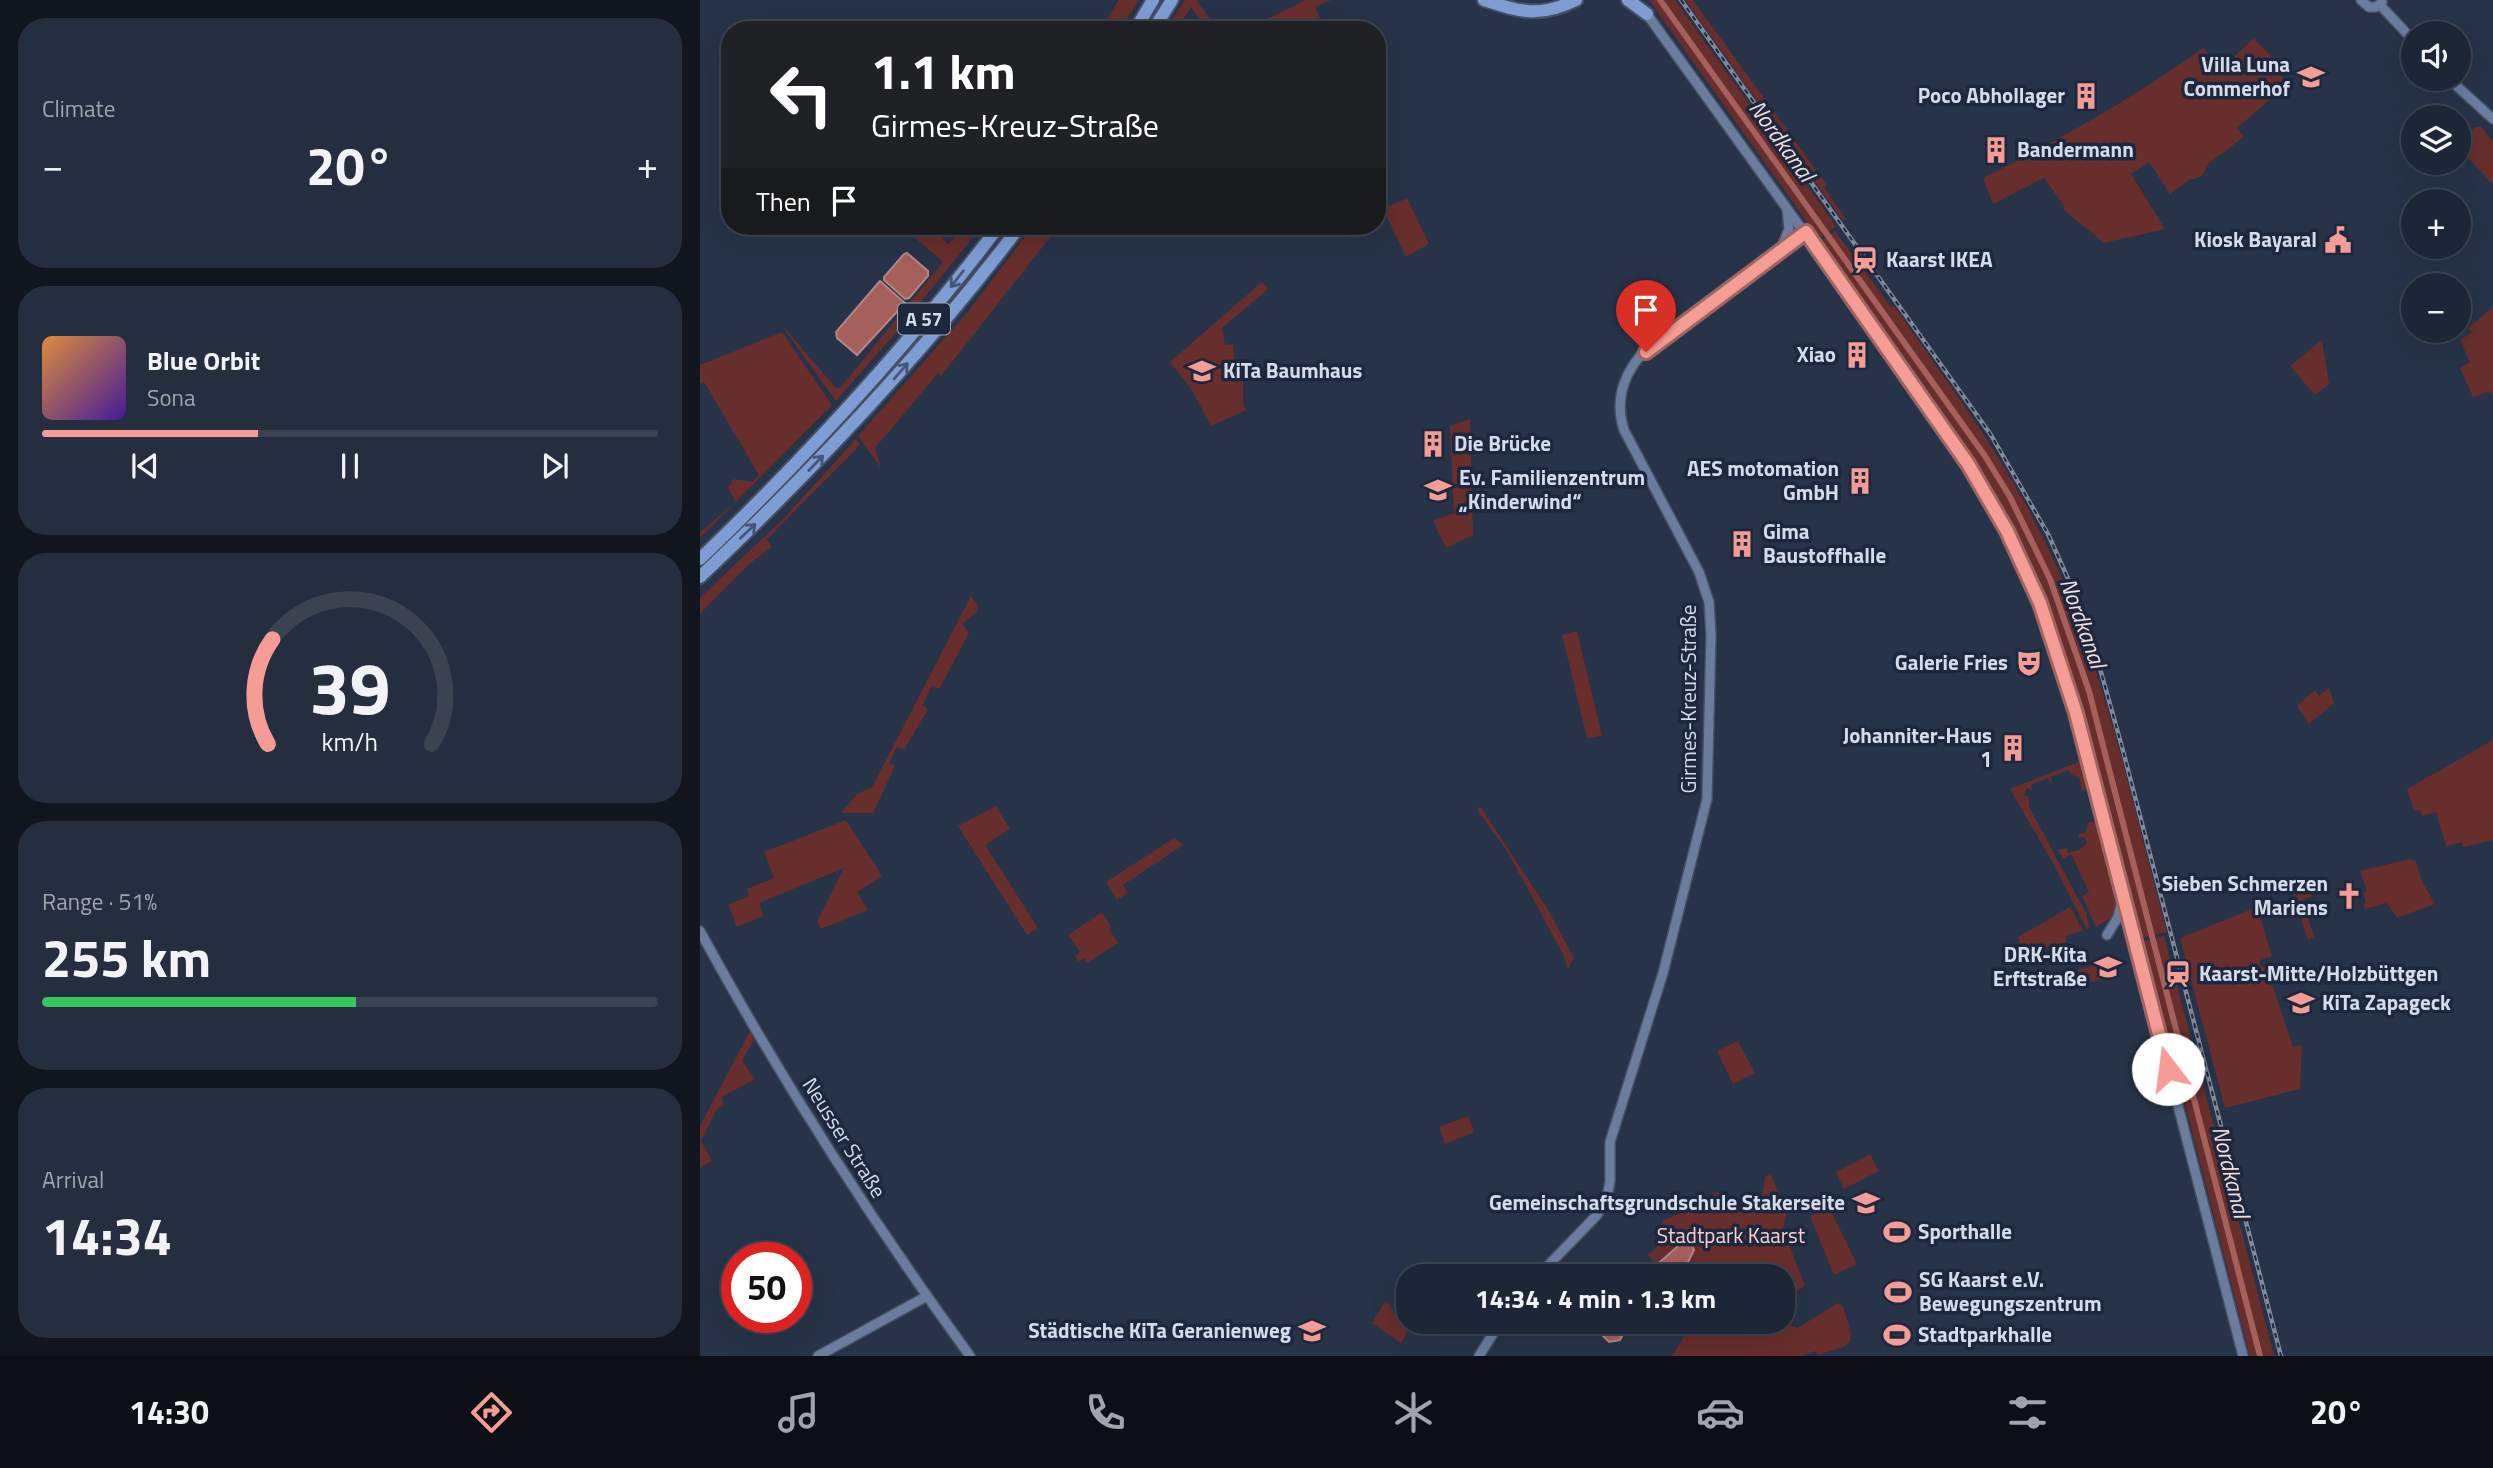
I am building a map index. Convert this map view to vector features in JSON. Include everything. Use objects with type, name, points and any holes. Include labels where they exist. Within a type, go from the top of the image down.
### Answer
[{"type":"highway","points":[[1140,21],[1153,0]]},
{"type":"highway","points":[[1484,0],[1541,13],[1550,12],[1573,1]]},
{"type":"highway","points":[[1628,0],[1647,14]]},
{"type":"highway","points":[[1159,21],[1172,2]]},
{"type":"highway","name":"A 57","points":[[700,577],[705,563],[847,409],[992,235]]},
{"type":"highway","name":"A 57","points":[[705,563],[856,422],[954,309],[1013,235]]},
{"type":"highway","points":[[700,547],[768,483],[805,454]]},
{"type":"highway","points":[[700,586],[705,563]]},
{"type":"main road","points":[[1637,0],[1957,446],[1988,497],[2040,603],[2064,673],[2243,1356]]},
{"type":"main road","points":[[2361,0],[2369,7],[2381,2],[2401,26]]},
{"type":"main road","points":[[2462,91],[2493,119]]},
{"type":"main road","points":[[1780,252],[1790,229],[1786,205]]},
{"type":"main road","name":"Girmes-Kreuz-Straße","points":[[1550,1264],[1597,1215],[1607,1198],[1610,1181],[1609,1142],[1663,973],[1707,799],[1711,635],[1709,602],[1699,572],[1624,430],[1619,412],[1620,396],[1627,377],[1640,356],[1806,232]]},
{"type":"main road","points":[[2107,935],[2118,917],[2123,895]]},
{"type":"main road","name":"Neusser Straße","points":[[700,931],[836,1160],[970,1356]]},
{"type":"main road","points":[[818,1356],[927,1296]]},
{"type":"main road","points":[[1479,1356],[1493,1334]]},
{"type":"green space","points":[[1119,0],[1139,0],[1126,21],[1106,21]]},
{"type":"green space","points":[[1185,0],[1196,0],[1211,21],[1201,21],[1191,7],[1182,21],[1171,21]]},
{"type":"green space","points":[[1306,0],[1331,0],[1315,7],[1321,21],[1263,21]]},
{"type":"green space","points":[[1649,0],[1675,0],[1836,226],[1819,239]]},
{"type":"green space","points":[[1685,0],[1693,0],[1827,185],[1824,188],[1846,219],[1843,221]]},
{"type":"green space","points":[[2254,38],[2272,57],[2268,61],[2288,84],[2237,128],[2244,137],[2209,163],[2202,175],[2190,179],[2170,194],[2149,162],[2131,174],[2165,229],[2104,243],[2063,209],[2065,207],[2044,178],[1993,204],[1983,178],[2096,118],[2203,48],[2222,68]]},
{"type":"green space","points":[[2481,127],[2493,142],[2491,183],[2471,161],[2471,131]]},
{"type":"green space","points":[[1407,198],[1429,244],[1406,257],[1386,215],[1386,208]]},
{"type":"green space","points":[[1835,231],[1892,308],[1894,306],[1977,424],[2015,485],[2048,548],[2086,641],[2116,737],[2167,932],[2142,938],[2080,700],[2048,607],[2029,562],[2008,519],[1959,437],[1821,241]]},
{"type":"green space","points":[[912,235],[940,235],[948,244],[958,235],[975,235],[899,329],[836,401],[780,323],[836,388],[840,388],[943,262]]},
{"type":"green space","points":[[1026,235],[1052,235],[941,376],[938,373],[875,448],[881,468],[858,436],[967,313]]},
{"type":"green space","points":[[1262,282],[1268,289],[1222,328],[1225,345],[1233,344],[1235,365],[1243,364],[1243,404],[1246,410],[1211,426],[1192,390],[1170,362]]},
{"type":"green space","points":[[2493,307],[2493,396],[2490,391],[2473,397],[2460,368],[2470,362],[2461,343],[2471,343],[2471,325]]},
{"type":"green space","points":[[782,332],[832,405],[736,502],[727,487],[731,481],[734,479],[752,482],[759,475],[704,382],[700,384],[700,365]]},
{"type":"green space","points":[[2322,340],[2329,384],[2315,395],[2290,366]]},
{"type":"green space","points":[[1470,419],[1473,535],[1446,548],[1433,521],[1454,513],[1450,426]]},
{"type":"green space","points":[[1948,426],[1992,495],[2026,561],[2059,640],[2082,713],[2138,938],[2070,677],[2057,640],[2025,562]]},
{"type":"green space","points":[[856,439],[860,445],[767,539],[772,547],[749,564],[700,614],[700,598],[783,519]]},
{"type":"green space","points":[[734,503],[700,538],[700,532]]},
{"type":"green space","points":[[971,596],[978,606],[977,611],[962,624],[969,633],[939,689],[932,686],[922,705],[928,709],[904,750],[897,747],[889,763],[895,766],[873,813],[841,813],[857,794],[872,787]]},
{"type":"green space","points":[[1577,631],[1602,736],[1587,738],[1562,635]]},
{"type":"green space","points":[[2329,688],[2334,703],[2309,724],[2297,706],[2315,690],[2319,696]]},
{"type":"green space","points":[[2493,740],[2493,840],[2463,847],[2462,842],[2446,846],[2436,812],[2422,816],[2420,810],[2414,811],[2407,789]]},
{"type":"green space","points":[[2081,761],[2088,790],[2082,791],[2079,778],[2069,770],[2051,777],[2052,782],[2048,778],[2031,785],[2032,790],[2027,788],[2024,795],[2029,797],[2029,807],[2086,913],[2090,928],[2087,930],[2054,865],[2010,789]]},
{"type":"green space","points":[[996,806],[1010,829],[985,845],[1038,928],[1027,935],[958,826]]},
{"type":"green space","points":[[1480,806],[1547,908],[1574,958],[1568,969],[1563,954],[1507,851],[1477,810]]},
{"type":"green space","points":[[846,820],[882,876],[857,892],[868,910],[821,929],[817,922],[844,868],[759,903],[763,916],[737,927],[728,905],[749,896],[747,889],[774,878],[764,852]]},
{"type":"green space","points":[[2098,821],[2117,908],[2111,918],[2096,927],[2082,896],[2089,892],[2071,854],[2063,859],[2058,850],[2067,848],[2067,853],[2079,850],[2087,843],[2079,834],[2086,832],[2088,823]]},
{"type":"green space","points":[[1174,838],[1183,845],[1123,885],[1128,893],[1117,900],[1106,882]]},
{"type":"green space","points":[[2410,859],[2416,862],[2422,881],[2435,904],[2397,918],[2387,903],[2365,909],[2363,892],[2367,891],[2360,871]]},
{"type":"green space","points":[[2308,885],[2312,896],[2303,900],[2314,938],[2308,940],[2293,895],[2296,889]]},
{"type":"green space","points":[[2070,907],[2083,931],[2065,936],[2067,942],[2023,954],[2018,937]]},
{"type":"green space","points":[[2257,907],[2272,956],[2261,960],[2259,965],[2267,969],[2293,1047],[2302,1045],[2300,1089],[2225,1108],[2180,938]]},
{"type":"green space","points":[[1102,912],[1118,943],[1087,963],[1084,958],[1078,962],[1075,956],[1080,952],[1068,935]]},
{"type":"green space","points":[[2164,936],[2274,1355],[2277,1356],[2250,1356],[2143,941]]},
{"type":"green space","points":[[2099,964],[2103,979],[2066,989],[2063,978],[2071,976],[2070,972]]},
{"type":"green space","points":[[750,1031],[754,1040],[742,1061],[755,1079],[722,1097],[724,1105],[717,1109],[701,1141],[712,1161],[700,1168],[700,1126]]},
{"type":"green space","points":[[1738,1041],[1755,1073],[1733,1084],[1717,1051]]},
{"type":"green space","points":[[1468,1116],[1474,1132],[1445,1144],[1439,1127]]},
{"type":"green space","points":[[1870,1154],[1879,1171],[1844,1189],[1836,1172]]},
{"type":"green space","name":"Stadtpark Kaarst","points":[[1770,1174],[1787,1211],[1783,1229],[1805,1286],[1795,1292],[1795,1264],[1687,1264],[1693,1254],[1686,1239],[1657,1264],[1648,1255],[1668,1237],[1662,1221],[1701,1204],[1717,1192],[1761,1205],[1765,1177]]},
{"type":"green space","points":[[1829,1207],[1857,1264],[1834,1275],[1810,1216]]},
{"type":"green space","points":[[1385,1301],[1396,1315],[1396,1334],[1406,1334],[1401,1343],[1372,1323]]},
{"type":"green space","points":[[1838,1303],[1843,1306],[1851,1333],[1850,1341],[1846,1346],[1818,1355],[1816,1351],[1801,1356],[1672,1356],[1685,1334],[1795,1334],[1795,1327]]},
{"type":"shaded area","points":[[907,253],[928,271],[928,276],[909,298],[905,299],[884,277]]},
{"type":"shaded area","points":[[880,281],[905,303],[857,355],[837,338],[836,332]]},
{"type":"shaded area","points":[[1686,1239],[1690,1240],[1694,1250],[1687,1264],[1658,1264]]},
{"type":"shaded area","points":[[1601,1334],[1623,1334],[1620,1340],[1609,1342]]},
{"type":"waterway","name":"Nordkanal","points":[[1660,0],[1985,456],[2010,497],[2050,579],[2089,691],[2260,1356]]},
{"type":"railway","points":[[1681,0],[1991,435],[2048,534],[2078,601],[2090,633],[2122,747],[2281,1356]]},
{"type":"place","name":"Villa Luna Commerhof","points":[[2311,77]]},
{"type":"place","name":"Poco Abhollager","points":[[2086,96]]},
{"type":"place","name":"Bandermann","points":[[1996,150]]},
{"type":"place","name":"Kiosk Bayaral","points":[[2338,240]]},
{"type":"place","name":"Kaarst IKEA","points":[[1865,260]]},
{"type":"place","name":"Xiao","points":[[1857,355]]},
{"type":"place","name":"KiTa Baumhaus","points":[[1202,371]]},
{"type":"place","name":"Die Brücke","points":[[1433,444]]},
{"type":"place","name":"AES motomation GmbH","points":[[1860,481]]},
{"type":"place","name":"Ev. Familienzentrum „Kinderwind“","points":[[1438,490]]},
{"type":"place","name":"Gima Baustoffhalle","points":[[1742,544]]},
{"type":"place","name":"Galerie Fries","points":[[2029,663]]},
{"type":"place","name":"Johanniter-Haus 1","points":[[2013,748]]},
{"type":"place","name":"Sieben Schmerzen Mariens","points":[[2349,896]]},
{"type":"place","name":"DRK-Kita Erftstraße","points":[[2108,967]]},
{"type":"place","name":"Kaarst-Mitte/Holzbüttgen","points":[[2178,974]]},
{"type":"place","name":"KiTa Zapageck","points":[[2301,1003]]},
{"type":"place","name":"Gemeinschaftsgrundschule Stakerseite","points":[[1866,1203]]},
{"type":"place","name":"Sporthalle","points":[[1897,1232]]},
{"type":"place","name":"SG Kaarst e.V. Bewegungszentrum","points":[[1898,1292]]},
{"type":"place","name":"Städtische KiTa Geranienweg","points":[[1312,1331]]},
{"type":"place","name":"Stadtparkhalle","points":[[1897,1335]]},
{"type":"route","points":[[1646,352],[1806,232],[1968,464],[2007,531],[2040,603],[2076,713],[2168,1069]]}]
